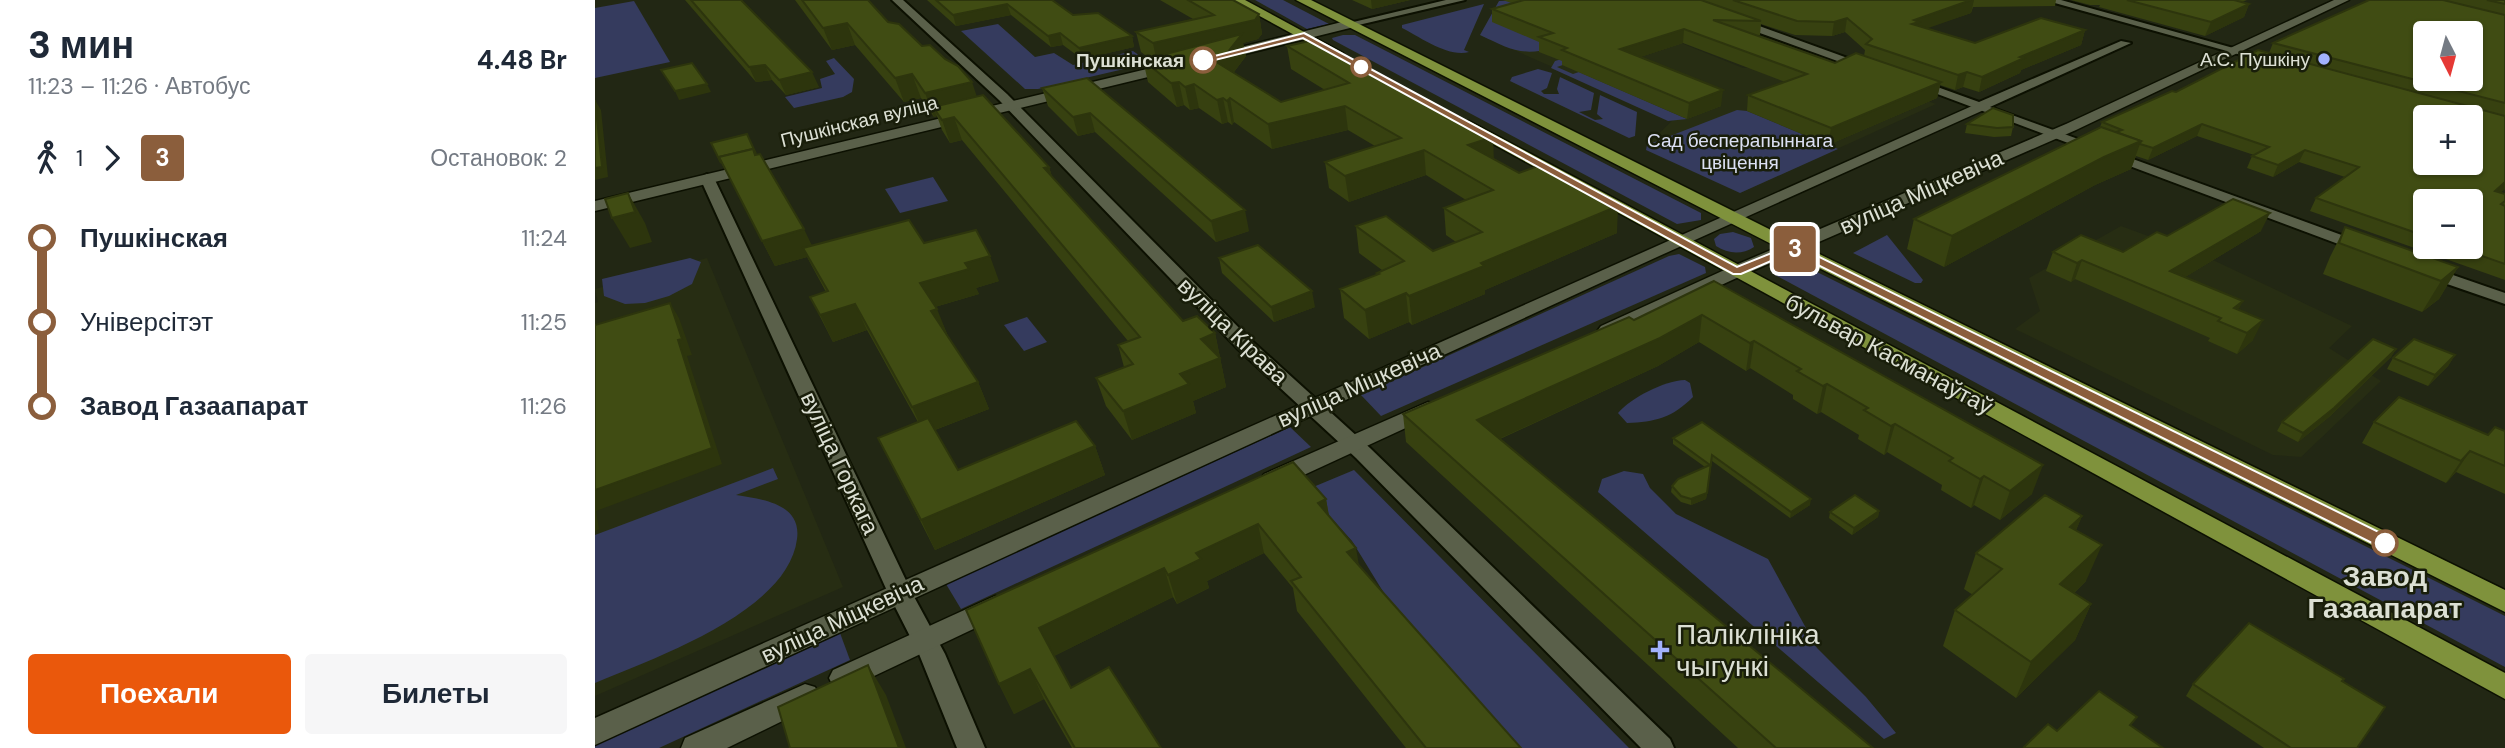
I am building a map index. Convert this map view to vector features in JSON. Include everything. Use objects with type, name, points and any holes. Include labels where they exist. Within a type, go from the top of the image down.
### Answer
[{"type":"main road","points":[[1236,0],[1349,60]]},
{"type":"main road","points":[[1302,0],[2505,602]]},
{"type":"main road","name":"вуліца Міцкевіча","points":[[1586,340],[2054,133],[2343,0]]},
{"type":"main road","name":"Пушкінская вуліца","points":[[595,205],[1350,24]]},
{"type":"main road","name":"вуліца Міцкевіча","points":[[595,732],[1981,106]]},
{"type":"main road","name":"бульвар Касманаўтаў","points":[[1451,115],[2505,687]]},
{"type":"main road","points":[[1250,491],[1446,401]]},
{"type":"main road","points":[[696,748],[1016,597]]},
{"type":"street","name":"вуліца Кірава","points":[[897,0],[1011,105],[1174,274],[1311,407],[1353,443],[1660,748]]},
{"type":"street","name":"Пушкінская вуліца","points":[[1350,24],[1460,0]]},
{"type":"street","points":[[2049,0],[2292,65]]},
{"type":"street","points":[[1728,19],[1888,74]]},
{"type":"street","name":"вуліца Міцкевіча","points":[[1981,106],[2125,43]]},
{"type":"street","points":[[1900,78],[2379,254]]},
{"type":"street","name":"вуліца Горкага","points":[[707,178],[900,593],[925,639],[971,748]]},
{"type":"street","points":[[2417,267],[2505,299]]},
{"type":"shaded area","points":[[1539,0],[1599,10],[1743,68],[1836,66],[1936,104],[1740,193],[1647,145],[1673,120],[1480,35],[1499,1]]},
{"type":"shaded area","points":[[2121,226],[2213,260],[2352,326],[2329,348],[2381,381],[2301,457],[2273,455],[2015,329],[2040,311],[2029,278]]},
{"type":"shaded area","points":[[707,258],[843,587],[595,696],[595,303],[598,302],[595,289]]},
{"type":"green space","points":[[1255,0],[1283,0],[1329,24],[1307,29]]},
{"type":"green space","points":[[1519,0],[1511,3],[1531,11],[1553,48],[1523,51],[1480,35],[1499,1]]},
{"type":"green space","points":[[634,1],[670,62],[595,78],[595,8]]},
{"type":"green space","points":[[1484,4],[1464,50],[1469,52],[1444,49],[1402,28],[1402,25]]},
{"type":"green space","points":[[998,24],[1035,57],[1054,53],[1073,65],[1133,51],[1150,63],[1038,89],[1025,89],[961,31]]},
{"type":"green space","points":[[1355,35],[1701,213],[1701,220],[1677,224],[1332,38]]},
{"type":"green space","points":[[1572,56],[1580,59],[1557,67],[1573,74],[1579,72],[1687,119],[1668,121],[1551,68],[1555,61]]},
{"type":"green space","points":[[834,58],[854,79],[852,92],[843,97],[794,108],[785,97],[822,88],[820,79],[835,74],[826,61]]},
{"type":"green space","points":[[1538,69],[1552,73],[1547,88],[1541,91],[1544,94],[1559,94],[1557,89],[1560,77],[1594,93],[1591,110],[1579,112],[1595,120],[1603,119],[1597,114],[1600,95],[1637,112],[1635,136],[1629,138],[1510,81],[1512,77]]},
{"type":"green space","name":"Сад бесперапыннага цвіцення","points":[[1737,110],[1747,111],[1838,149],[1740,193],[1646,150],[1647,145]]},
{"type":"green space","points":[[933,177],[948,201],[900,213],[885,189]]},
{"type":"green space","points":[[1733,232],[1751,238],[1754,247],[1735,253],[1716,246],[1714,239],[1720,234]]},
{"type":"green space","points":[[1887,235],[1923,280],[1921,283],[1915,283],[1853,253]]},
{"type":"green space","points":[[1679,254],[1705,267],[1706,273],[1381,416],[1361,395],[1669,256]]},
{"type":"green space","points":[[690,258],[701,262],[692,284],[669,296],[645,303],[625,304],[604,296],[602,279]]},
{"type":"green space","points":[[1791,263],[1807,267],[2505,616],[2505,667],[1775,275],[1774,269]]},
{"type":"green space","points":[[1027,317],[1047,342],[1024,351],[1004,325]]},
{"type":"green space","points":[[1685,380],[1690,383],[1693,397],[1670,414],[1655,420],[1627,423],[1618,413],[1631,401],[1649,391]]},
{"type":"green space","points":[[1290,427],[1311,447],[961,609],[946,584]]},
{"type":"green space","points":[[773,468],[778,479],[736,495],[778,505],[793,518],[797,527],[797,539],[788,565],[770,589],[745,610],[715,629],[595,683],[595,535]]},
{"type":"green space","points":[[1354,470],[1629,748],[1513,748],[1390,603],[1352,541],[1306,490]]},
{"type":"green space","points":[[1624,471],[1643,474],[1650,488],[1676,514],[1768,559],[1817,648],[1866,697],[1896,733],[1884,739],[1598,492],[1602,479]]},
{"type":"green space","points":[[840,633],[850,660],[659,748],[595,748],[595,745]]},
{"type":"building","points":[[691,0],[741,0],[812,72],[779,80],[765,65],[749,67]]},
{"type":"building","points":[[802,0],[868,0],[888,22],[899,24],[922,46],[930,45],[945,59],[958,66],[972,82],[925,93],[912,74],[895,78],[847,23],[823,28]]},
{"type":"building","points":[[936,0],[1052,0],[1073,15],[1098,13],[1132,36],[1079,48],[1060,33],[1048,36],[1007,4],[953,15]]},
{"type":"building","points":[[1188,0],[1233,0],[1259,14],[1255,20],[1153,43],[1136,32],[1214,15]]},
{"type":"building","points":[[1524,0],[1701,0],[1761,21],[1713,20],[1835,63],[1856,53],[1941,82],[1831,128],[1748,95],[1807,74],[1684,29],[1620,49],[1723,90],[1689,103],[1562,50],[1567,48],[1539,37],[1553,33],[1492,9]]},
{"type":"building","points":[[1733,0],[1971,0],[1914,20],[1919,22],[1912,24],[1975,43],[2041,18],[2085,30],[2020,57],[2024,58],[1982,77],[1967,72],[1958,75],[1866,44],[1872,39],[1847,18],[1834,22],[1797,21]]},
{"type":"building","points":[[2127,0],[2234,0],[2249,4],[2211,22]]},
{"type":"building","points":[[2369,0],[2443,0],[2505,15],[2505,103],[2459,91],[2483,91],[2483,21],[2413,21],[2413,79],[2273,43]]},
{"type":"building","points":[[2487,0],[2505,0],[2505,4]]},
{"type":"building","points":[[1242,34],[1227,53],[1231,56],[1213,60],[1281,102],[1349,83],[1287,46],[1314,40],[1493,137],[1468,145],[1519,173],[1543,164],[1618,206],[1481,263],[1484,266],[1409,296],[1406,293],[1365,310],[1340,289],[1404,261],[1356,226],[1386,216],[1433,251],[1482,232],[1444,208],[1493,190],[1424,150],[1345,176],[1325,162],[1401,138],[1345,106],[1268,124],[1230,98],[1227,101],[1223,98],[1217,100],[1194,84],[1185,87],[1179,82],[1171,83],[1143,60]]},
{"type":"building","points":[[2258,50],[2464,105],[2413,105],[2413,175],[2483,175],[2483,110],[2505,116],[2505,182],[2495,191],[2505,194],[2505,201],[2501,204],[2505,206],[2505,264],[2483,256],[2483,189],[2413,189],[2413,232],[2316,198],[2359,167],[2305,150],[2278,165],[2252,156],[2269,147],[2202,124],[2153,148],[2116,132],[2122,130],[2102,122],[2172,91],[2176,92]]},
{"type":"building","points":[[692,63],[707,84],[675,91],[661,70]]},
{"type":"building","points":[[1087,78],[1245,210],[1211,221],[1090,113],[1073,117],[1042,88]]},
{"type":"building","points":[[983,95],[1049,167],[1044,168],[1183,321],[1197,316],[1215,333],[1201,339],[1220,358],[1180,374],[1189,384],[1123,411],[1096,378],[1133,364],[1118,345],[1140,337],[954,117],[942,120],[933,107]]},
{"type":"building","points":[[595,100],[602,167],[595,168]]},
{"type":"building","points":[[1993,108],[2013,115],[2013,127],[1967,124]]},
{"type":"building","points":[[2101,127],[2141,141],[2104,157],[1952,236],[1914,219]]},
{"type":"building","points":[[747,134],[756,154],[753,149],[719,157],[721,163],[711,143]]},
{"type":"building","points":[[753,149],[755,155],[760,154],[804,229],[762,241],[719,157]]},
{"type":"building","points":[[628,193],[635,212],[612,218],[605,199]]},
{"type":"building","points":[[2233,199],[2270,213],[2170,271],[2243,301],[2234,308],[2263,320],[2247,333],[2218,321],[2221,318],[2082,260],[2077,263],[2053,252],[2081,235],[2123,252],[2157,232],[2167,236]]},
{"type":"building","points":[[909,220],[924,243],[976,230],[990,256],[965,263],[969,269],[920,283],[937,309],[931,311],[978,382],[912,407],[855,304],[820,315],[810,297],[828,291],[803,248]]},
{"type":"building","points":[[2345,227],[2413,251],[2413,259],[2435,259],[2458,267],[2441,281],[2339,243]]},
{"type":"building","points":[[1258,245],[1312,291],[1271,307],[1219,258]]},
{"type":"building","points":[[1714,281],[2043,465],[2010,491],[1984,476],[1980,479],[1949,461],[1953,458],[1895,424],[1891,426],[1864,410],[1868,408],[1827,384],[1823,386],[1797,371],[1801,369],[1754,341],[1750,343],[1702,315],[1660,338],[1477,420],[1873,748],[1776,748],[1403,414],[1629,317],[1634,320]]},
{"type":"building","points":[[670,303],[682,339],[678,340],[712,448],[595,490],[595,325]]},
{"type":"building","points":[[2373,339],[2396,349],[2334,408],[2303,433],[2282,422]]},
{"type":"building","points":[[2414,339],[2455,355],[2435,375],[2393,358]]},
{"type":"building","points":[[2399,397],[2488,435],[2495,427],[2505,431],[2505,466],[2470,451],[2461,461],[2374,422]]},
{"type":"building","points":[[928,418],[958,470],[1076,421],[1095,446],[921,520],[878,438]]},
{"type":"building","points":[[1702,422],[1811,499],[1791,512],[1712,455],[1707,493],[1691,499],[1681,496],[1672,486],[1678,479],[1710,465],[1673,438]]},
{"type":"building","points":[[1293,462],[1326,499],[1318,503],[1356,548],[1347,552],[1521,748],[1426,748],[1291,581],[1301,577],[1258,524],[1196,553],[1201,559],[1168,575],[1164,568],[1039,628],[1071,688],[1109,667],[1161,748],[1075,748],[1030,669],[999,684],[966,610]]},
{"type":"building","points":[[1855,495],[1879,511],[1854,528],[1830,512]]},
{"type":"building","points":[[2045,495],[2082,516],[2070,527],[2102,545],[2060,584],[2091,604],[2031,662],[1955,610],[2002,569],[1976,553]]},
{"type":"building","points":[[2249,623],[2344,679],[2342,681],[2385,707],[2357,748],[2291,748],[2193,684]]},
{"type":"building","points":[[868,665],[899,748],[790,748],[778,707]]},
{"type":"building","points":[[2099,691],[2137,717],[2130,725],[2163,748],[2024,747],[2048,724],[2057,731]]},
{"type":"bus line","name":"3","points":[[1203,60],[1304,35],[1737,271],[1793,248],[2385,543]]},
{"type":"place","name":"А.С. Пушкіну","points":[[2324,59]]},
{"type":"place","name":"Пушкінская","points":[[1203,60]]},
{"type":"place","name":"Завод Газаапарат","points":[[2385,543]]},
{"type":"place","name":"Паліклініка чыгункі","points":[[1660,650]]}]
